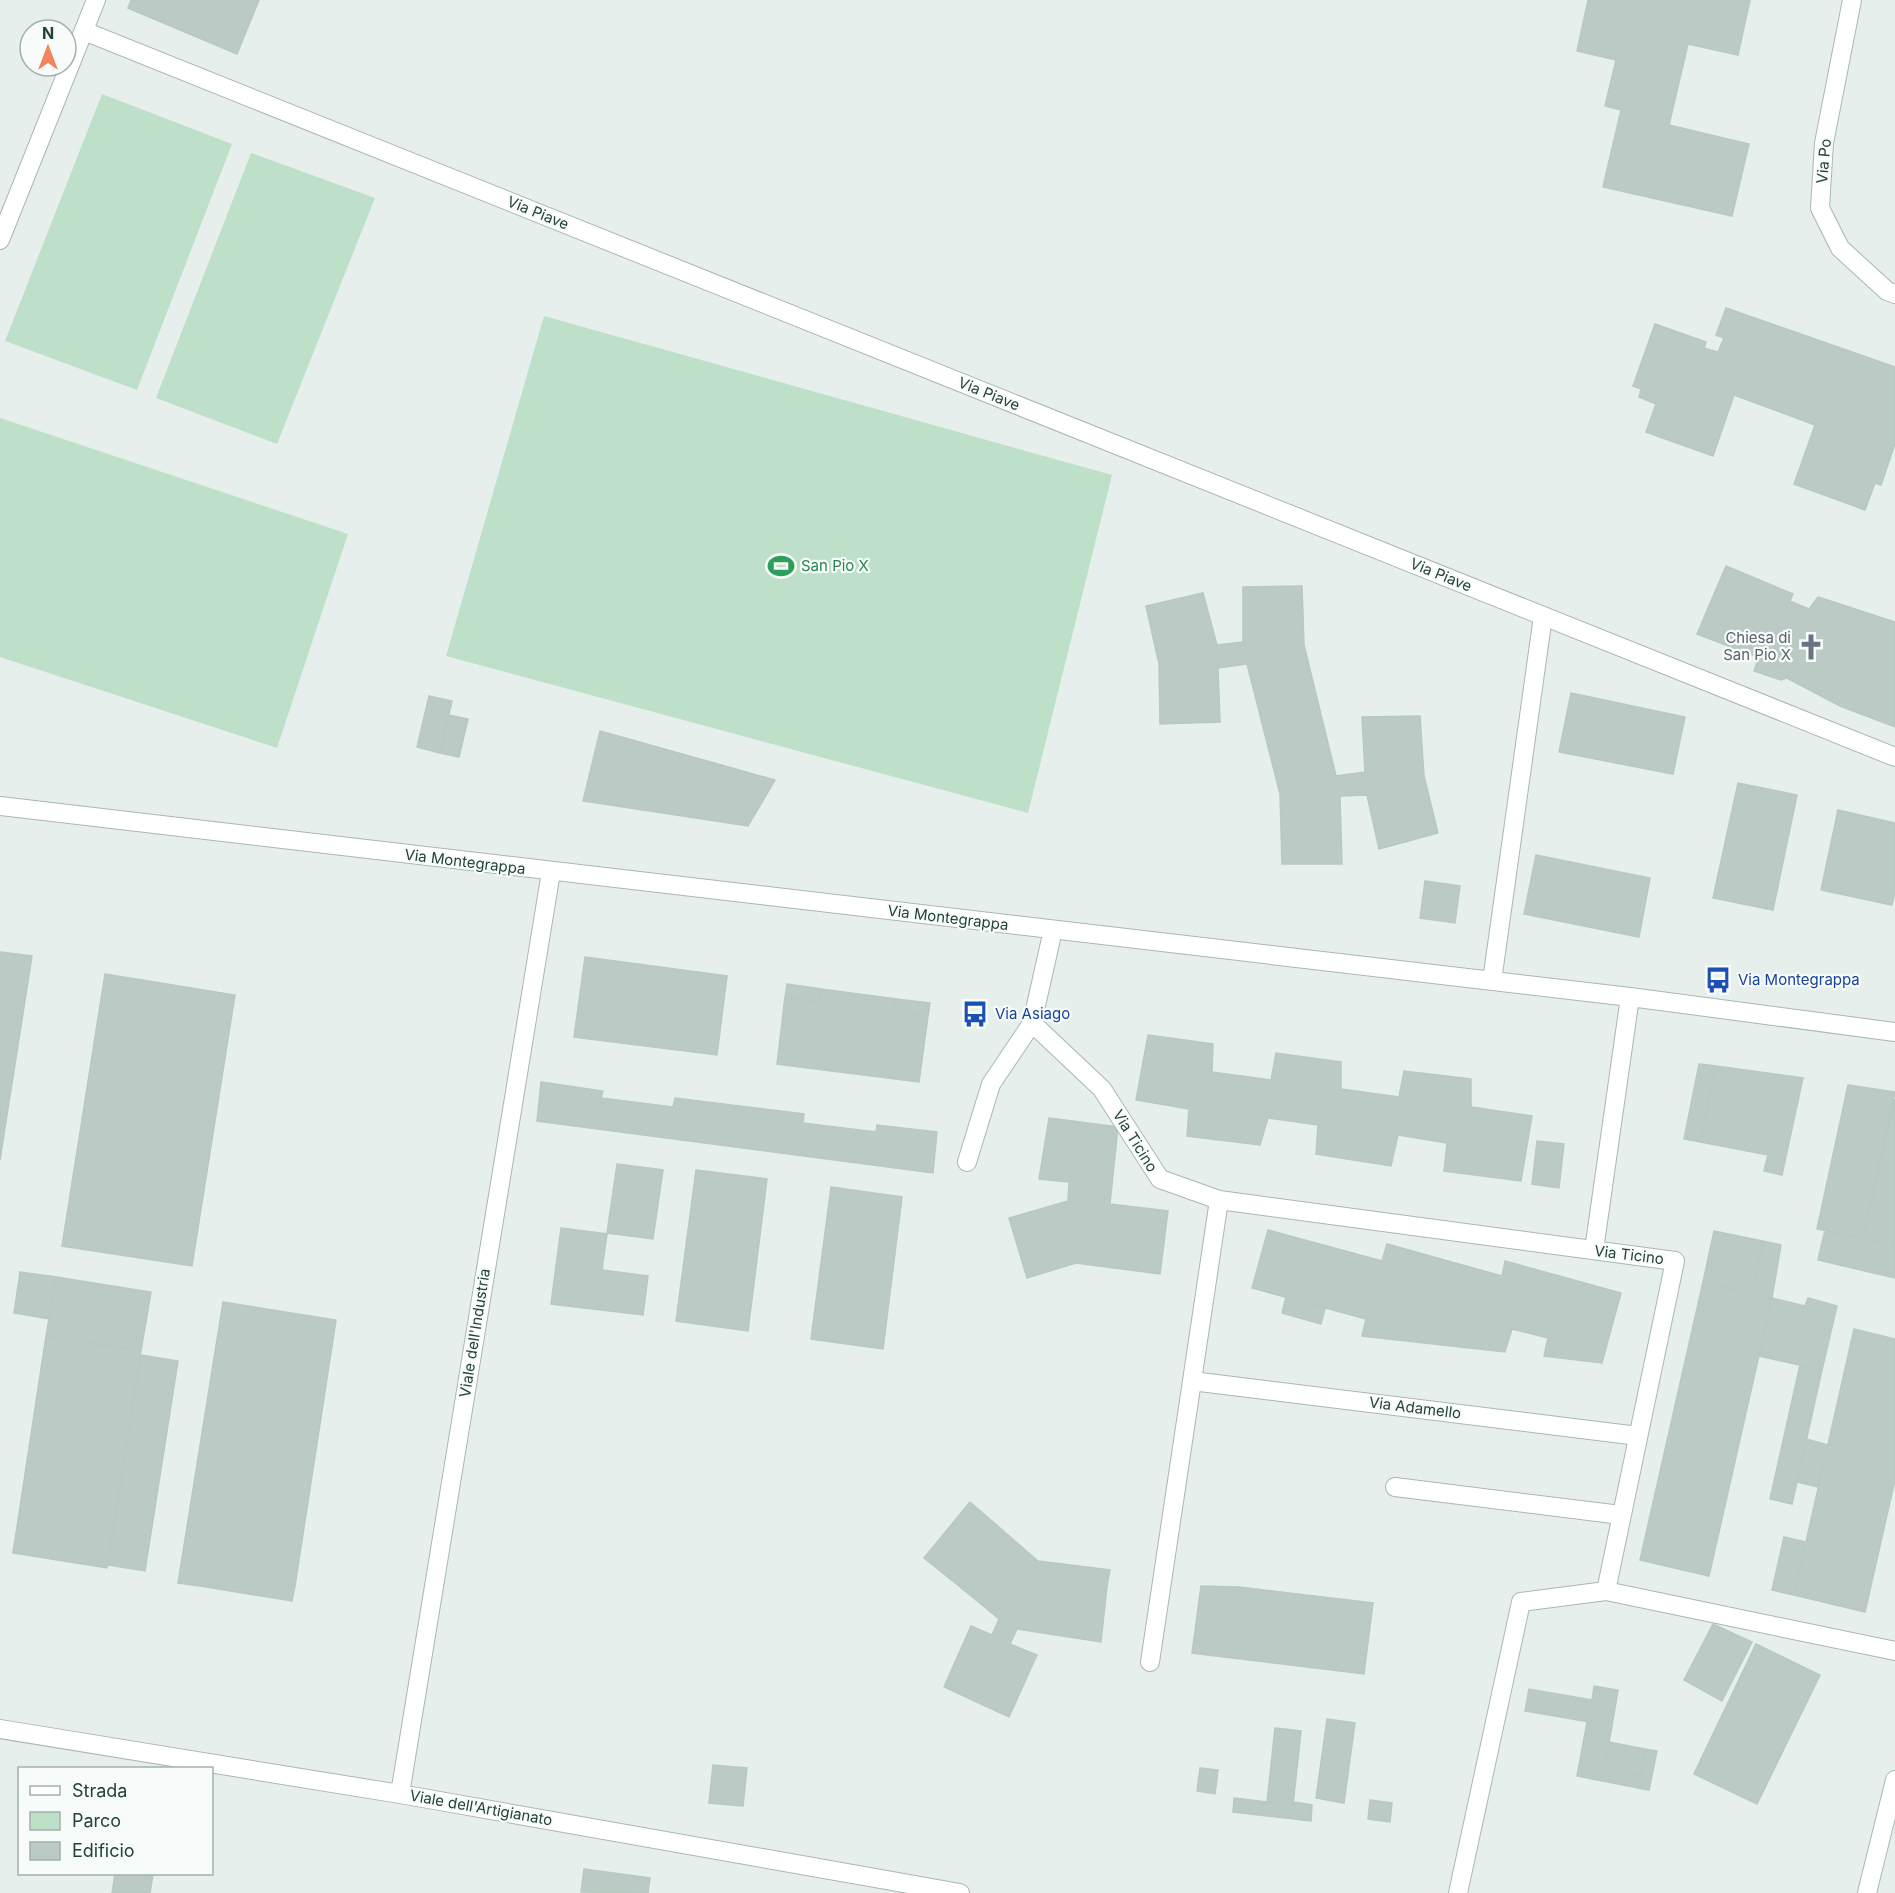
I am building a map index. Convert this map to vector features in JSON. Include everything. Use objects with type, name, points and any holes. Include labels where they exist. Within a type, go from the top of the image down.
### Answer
[{"type":"street","points":[[0,240],[96,0]]},
{"type":"street","name":"Via Po","points":[[1852,0],[1824,143],[1820,208],[1840,248],[1887,291],[1895,294]]},
{"type":"street","name":"Via Piave","points":[[84,31],[1895,757]]},
{"type":"street","points":[[1492,981],[1543,616]]},
{"type":"street","name":"Via Montegrappa","points":[[0,806],[1630,997],[1895,1032]]},
{"type":"street","name":"Viale dell'Industria","points":[[400,1794],[551,872]]},
{"type":"street","points":[[967,1162],[991,1084],[1032,1023],[1053,930]]},
{"type":"street","points":[[1594,1250],[1630,997]]},
{"type":"street","name":"Via Ticino","points":[[1032,1023],[1102,1089],[1160,1179],[1219,1200],[1675,1261],[1606,1591]]},
{"type":"street","points":[[1150,1662],[1219,1200]]},
{"type":"street","name":"Via Adamello","points":[[1192,1381],[1638,1436]]},
{"type":"street","points":[[1395,1487],[1621,1515]]},
{"type":"street","points":[[1458,1893],[1521,1602],[1606,1591],[1895,1650]]},
{"type":"street","name":"Viale dell'Artigianato","points":[[0,1729],[400,1794],[960,1893]]},
{"type":"street","points":[[1867,1893],[1895,1780]]},
{"type":"green space","points":[[102,94],[232,144],[137,390],[5,341]]},
{"type":"green space","points":[[251,153],[375,198],[277,444],[156,398]]},
{"type":"green space","name":"San Pio X","points":[[544,316],[1112,475],[1028,813],[446,656]]},
{"type":"green space","points":[[0,418],[348,534],[277,748],[0,657]]},
{"type":"building","points":[[131,0],[259,0],[237,54],[128,8]]},
{"type":"building","points":[[1588,0],[1750,0],[1738,55],[1688,44],[1669,125],[1749,144],[1732,216],[1603,187],[1621,110],[1605,106],[1616,60],[1577,51]]},
{"type":"building","points":[[1726,308],[1895,367],[1895,444],[1881,485],[1875,483],[1865,510],[1794,484],[1815,425],[1734,395],[1713,456],[1646,432],[1656,404],[1639,397],[1641,389],[1633,386],[1655,324],[1706,342],[1704,348],[1718,352],[1724,338],[1716,335]]},
{"type":"building","name":"Chiesa di San Pio X","points":[[1726,566],[1793,594],[1790,601],[1809,609],[1818,597],[1895,622],[1895,727],[1840,706],[1787,678],[1789,669],[1697,634]]},
{"type":"building","points":[[1302,586],[1304,645],[1336,776],[1365,772],[1362,717],[1420,716],[1424,776],[1438,833],[1379,849],[1367,795],[1340,796],[1342,864],[1282,864],[1280,794],[1247,664],[1218,668],[1220,722],[1160,724],[1159,664],[1146,606],[1203,593],[1217,645],[1243,642],[1243,587]]},
{"type":"building","points":[[1758,659],[1789,669],[1787,678],[1781,680],[1754,671]]},
{"type":"building","points":[[1571,693],[1685,717],[1673,774],[1559,752]]},
{"type":"building","points":[[429,696],[452,701],[440,753],[417,747]]},
{"type":"building","points":[[449,715],[468,719],[459,757],[440,753]]},
{"type":"building","points":[[600,731],[775,780],[748,826],[583,801]]},
{"type":"building","points":[[1738,783],[1797,795],[1773,910],[1713,898]]},
{"type":"building","points":[[1838,810],[1895,823],[1895,891],[1892,905],[1821,890]]},
{"type":"building","points":[[1536,855],[1650,878],[1639,937],[1524,914]]},
{"type":"building","points":[[1425,881],[1460,886],[1455,923],[1420,918]]},
{"type":"building","points":[[0,952],[32,956],[0,1160]]},
{"type":"building","points":[[585,957],[727,976],[717,1055],[574,1037]]},
{"type":"building","points":[[105,974],[235,995],[192,1266],[62,1246]]},
{"type":"building","points":[[787,984],[821,989],[819,1002],[785,997]]},
{"type":"building","points":[[821,989],[896,999],[894,1012],[928,1016],[919,1082],[777,1064],[785,997],[819,1002]]},
{"type":"building","points":[[896,999],[930,1003],[928,1016],[894,1012]]},
{"type":"building","points":[[1148,1035],[1213,1044],[1212,1072],[1271,1080],[1276,1053],[1341,1062],[1341,1089],[1399,1097],[1404,1071],[1471,1079],[1471,1107],[1532,1116],[1521,1181],[1444,1171],[1447,1143],[1398,1135],[1391,1166],[1316,1154],[1318,1125],[1268,1118],[1260,1145],[1187,1136],[1189,1109],[1136,1100]]},
{"type":"building","points":[[1699,1064],[1716,1066],[1700,1142],[1684,1139]]},
{"type":"building","points":[[1716,1066],[1803,1078],[1782,1175],[1764,1171],[1768,1155],[1700,1142]]},
{"type":"building","points":[[541,1082],[603,1091],[601,1098],[673,1107],[675,1098],[804,1114],[803,1123],[876,1132],[877,1125],[937,1132],[933,1173],[537,1121]]},
{"type":"building","points":[[1848,1085],[1895,1092],[1863,1238],[1817,1229]]},
{"type":"building","points":[[1895,1099],[1895,1246],[1863,1238]]},
{"type":"building","points":[[1049,1118],[1118,1127],[1110,1204],[1168,1211],[1160,1274],[1076,1263],[1027,1278],[1009,1218],[1068,1201],[1069,1182],[1039,1179]]},
{"type":"building","points":[[1537,1141],[1564,1144],[1559,1188],[1532,1184]]},
{"type":"building","points":[[617,1164],[663,1170],[653,1239],[607,1233]]},
{"type":"building","points":[[696,1170],[767,1179],[748,1331],[676,1321]]},
{"type":"building","points":[[831,1187],[902,1197],[883,1349],[811,1339]]},
{"type":"building","points":[[561,1228],[607,1234],[602,1270],[648,1276],[643,1315],[551,1304]]},
{"type":"building","points":[[1268,1230],[1382,1261],[1387,1244],[1502,1276],[1505,1261],[1621,1293],[1602,1363],[1544,1356],[1548,1338],[1512,1329],[1505,1352],[1362,1336],[1366,1319],[1252,1288]]},
{"type":"building","points":[[1825,1230],[1895,1246],[1895,1278],[1818,1260]]},
{"type":"building","points":[[1714,1231],[1763,1241],[1753,1294],[1703,1282]]},
{"type":"building","points":[[1763,1241],[1781,1245],[1772,1298],[1753,1294]]},
{"type":"building","points":[[20,1272],[56,1277],[49,1319],[14,1313]]},
{"type":"building","points":[[56,1277],[151,1292],[141,1351],[46,1336]]},
{"type":"building","points":[[1703,1282],[1772,1298],[1709,1576],[1640,1560]]},
{"type":"building","points":[[1286,1297],[1325,1308],[1321,1324],[1282,1313]]},
{"type":"building","points":[[1772,1298],[1805,1306],[1808,1298],[1837,1306],[1822,1370],[1759,1356]]},
{"type":"building","points":[[223,1302],[336,1320],[295,1586],[200,1586],[178,1583]]},
{"type":"building","points":[[1854,1329],[1895,1339],[1895,1480],[1865,1612],[1794,1595]]},
{"type":"building","points":[[46,1336],[141,1351],[107,1568],[13,1553]]},
{"type":"building","points":[[141,1355],[178,1361],[145,1571],[108,1565]]},
{"type":"building","points":[[1800,1365],[1822,1370],[1792,1504],[1770,1499]]},
{"type":"building","points":[[1806,1439],[1828,1445],[1818,1487],[1797,1482]]},
{"type":"building","points":[[970,1502],[1038,1561],[1110,1570],[1107,1586],[959,1586],[924,1558]]},
{"type":"building","points":[[1784,1537],[1806,1542],[1794,1595],[1772,1590]]},
{"type":"building","points":[[200,1586],[295,1586],[292,1601]]},
{"type":"building","points":[[959,1586],[1107,1586],[1101,1642],[1017,1629],[1010,1644],[1037,1655],[1009,1717],[944,1687],[971,1626],[992,1635],[999,1619]]},
{"type":"building","points":[[1201,1586],[1239,1587],[1373,1603],[1364,1674],[1192,1653]]},
{"type":"building","points":[[1713,1624],[1752,1642],[1722,1701],[1684,1680]]},
{"type":"building","points":[[1756,1644],[1820,1675],[1757,1804],[1694,1774]]},
{"type":"building","points":[[1594,1686],[1618,1690],[1612,1726],[1525,1711],[1529,1689],[1592,1700]]},
{"type":"building","points":[[1327,1719],[1355,1723],[1344,1803],[1316,1798]]},
{"type":"building","points":[[1587,1722],[1612,1726],[1604,1769],[1640,1776],[1645,1749],[1657,1751],[1649,1790],[1577,1776]]},
{"type":"building","points":[[1275,1728],[1301,1731],[1293,1805],[1267,1802]]},
{"type":"building","points":[[1609,1742],[1645,1749],[1640,1776],[1604,1769]]},
{"type":"building","points":[[713,1765],[747,1768],[743,1806],[709,1803]]},
{"type":"building","points":[[1200,1768],[1218,1770],[1215,1794],[1197,1791]]},
{"type":"building","points":[[1234,1798],[1312,1805],[1311,1821],[1233,1812]]},
{"type":"building","points":[[1370,1800],[1392,1803],[1390,1822],[1368,1819]]},
{"type":"building","points":[[584,1869],[650,1878],[648,1893],[581,1892]]},
{"type":"building","points":[[115,1875],[153,1875],[150,1893],[112,1893]]},
{"type":"place","name":"San Pio X","points":[[781,566]]},
{"type":"place","name":"Chiesa di San Pio X","points":[[1811,647]]},
{"type":"place","name":"Via Montegrappa","points":[[1718,980]]},
{"type":"place","name":"Via Asiago","points":[[975,1014]]}]
